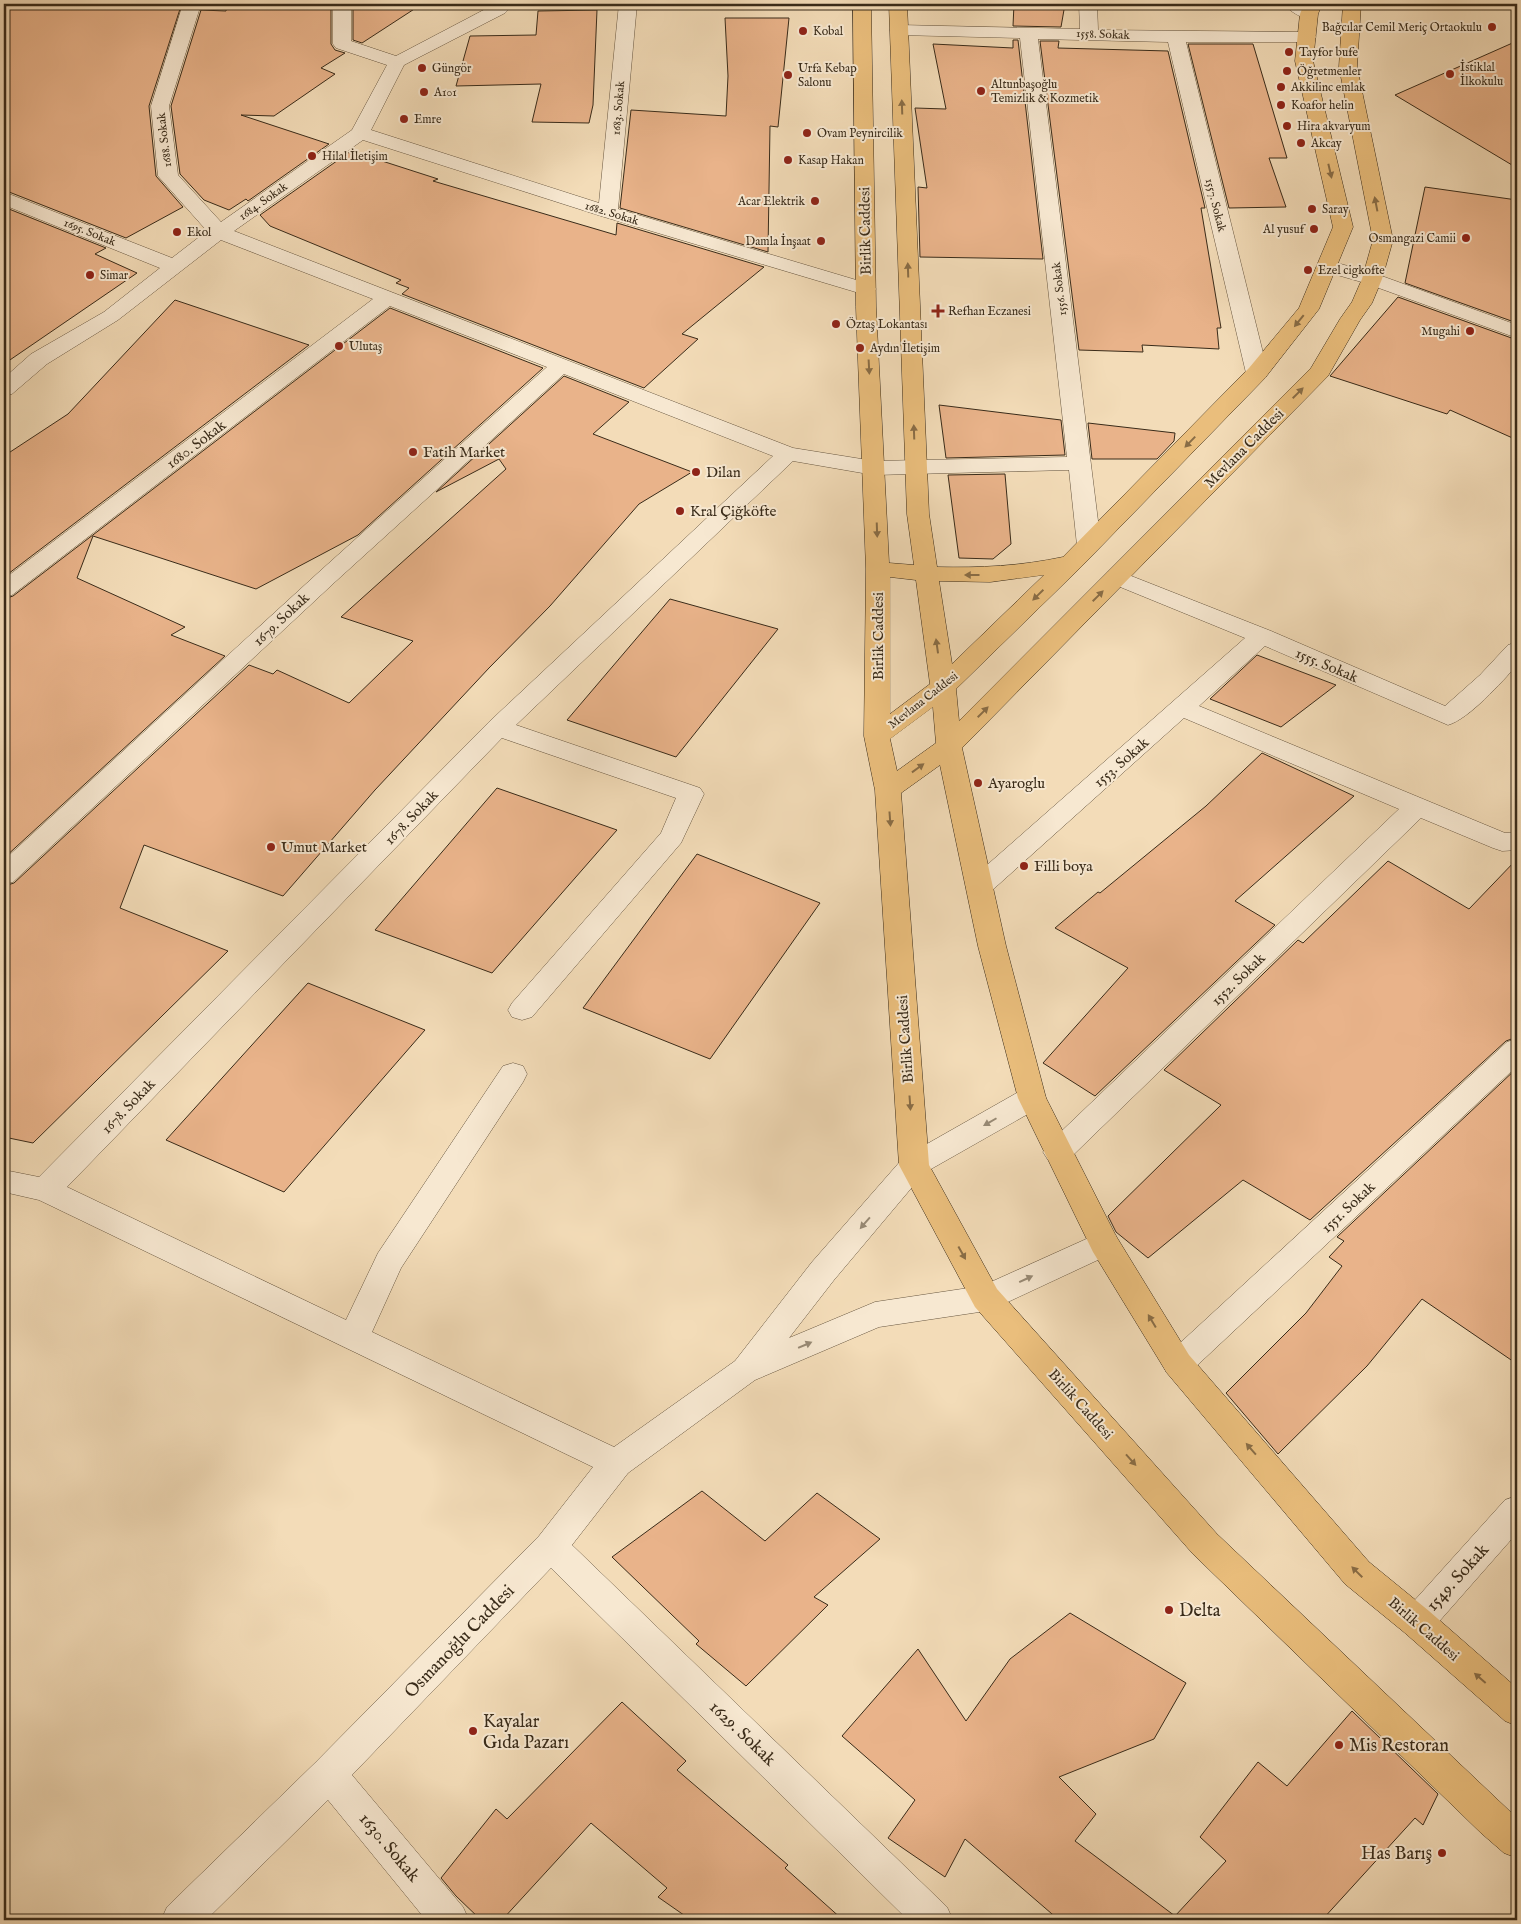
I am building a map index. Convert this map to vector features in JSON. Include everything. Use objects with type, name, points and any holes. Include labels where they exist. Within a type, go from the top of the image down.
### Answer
[{"type":"main road","name":"Birlik Caddesi","points":[[862,4],[866,289],[878,569],[877,736],[888,790],[914,1165],[986,1298],[1205,1544],[1494,1822],[1517,1841]]},
{"type":"main road","name":"Birlik Caddesi","points":[[898,4],[918,514],[943,687],[949,746],[992,946],[1032,1098],[1104,1243],[1178,1364],[1358,1573],[1517,1710]]},
{"type":"main road","name":"Mevlana Caddesi","points":[[888,790],[949,746],[1320,371],[1350,319],[1362,303],[1372,279],[1384,240],[1348,67],[1352,4]]},
{"type":"main road","name":"Mevlana Caddesi","points":[[877,736],[943,687],[1072,562],[1257,373],[1309,308],[1343,227],[1304,61],[1307,37],[1305,7]]},
{"type":"main road","points":[[878,569],[927,574],[976,575],[1028,571],[1072,562]]},
{"type":"street","name":"1688. Sokak","points":[[192,4],[160,106],[168,176],[218,232]]},
{"type":"street","points":[[342,4],[342,44],[397,62],[499,9],[505,4]]},
{"type":"street","name":"1683. Sokak","points":[[608,212],[628,4]]},
{"type":"street","points":[[1088,4],[1089,34]]},
{"type":"street","name":"1558. Sokak","points":[[899,30],[1176,37],[1307,37]]},
{"type":"street","name":"1556. Sokak","points":[[1028,33],[1089,545]]},
{"type":"street","name":"1557. Sokak","points":[[1176,37],[1257,373]]},
{"type":"street","name":"1684. Sokak","points":[[4,389],[39,360],[111,316],[218,232],[360,132],[397,62]]},
{"type":"street","name":"1682. Sokak","points":[[360,132],[608,212],[866,289]]},
{"type":"street","name":"1695. Sokak","points":[[4,198],[176,266]]},
{"type":"street","points":[[218,232],[788,454],[874,468],[1079,462]]},
{"type":"street","points":[[1327,266],[1372,279],[1517,332]]},
{"type":"street","name":"1680. Sokak","points":[[4,590],[388,298]]},
{"type":"street","name":"1679. Sokak","points":[[4,875],[561,366]]},
{"type":"street","name":"1678. Sokak","points":[[45,1190],[498,728],[788,454]]},
{"type":"street","name":"1555. Sokak","points":[[1116,577],[1262,636],[1448,717],[1489,681],[1517,650]]},
{"type":"street","name":"1553. Sokak","points":[[979,887],[1262,636]]},
{"type":"street","points":[[1182,708],[1502,842],[1517,841]]},
{"type":"street","points":[[498,728],[690,794],[672,838],[522,1010]]},
{"type":"street","name":"1552. Sokak","points":[[1058,1152],[1417,807]]},
{"type":"street","name":"1551. Sokak","points":[[1178,1364],[1517,1049]]},
{"type":"street","points":[[354,1337],[389,1262],[512,1074]]},
{"type":"street","points":[[744,1371],[823,1271],[914,1165],[1032,1098]]},
{"type":"street","points":[[4,1181],[45,1190],[616,1463]]},
{"type":"street","points":[[744,1371],[875,1315],[986,1298],[1104,1243]]},
{"type":"street","name":"Osmanoğlu Caddesi","points":[[180,1920],[329,1774],[551,1546],[616,1463],[744,1371]]},
{"type":"street","name":"1549. Sokak","points":[[1417,1622],[1517,1510]]},
{"type":"street","name":"1629. Sokak","points":[[551,1546],[934,1920]]},
{"type":"street","name":"1630. Sokak","points":[[329,1774],[450,1920]]},
{"type":"building","points":[[4,4],[133,4],[132,6],[180,9],[149,106],[156,176],[183,207],[126,238],[4,190]]},
{"type":"building","points":[[227,4],[331,4],[331,44],[335,50],[345,53],[321,68],[335,74],[274,116],[241,115],[329,144],[248,201],[246,199],[229,210],[204,200],[180,174],[171,106],[201,10],[226,11]]},
{"type":"building","points":[[353,4],[422,4],[362,43],[353,40]]},
{"type":"building","points":[[1014,4],[1065,4],[1061,27],[1013,26]]},
{"type":"building","points":[[597,10],[593,105],[589,123],[532,122],[541,84],[456,86],[470,36],[536,35],[538,11]]},
{"type":"building","points":[[725,18],[789,18],[778,127],[770,126],[768,252],[620,208],[631,110],[726,116],[728,76]]},
{"type":"building","points":[[1013,40],[1018,40],[1043,259],[920,257],[918,187],[927,188],[915,108],[946,109],[933,44],[1013,48]]},
{"type":"building","points":[[1040,41],[1059,41],[1058,48],[1168,51],[1205,208],[1201,208],[1221,328],[1217,328],[1219,349],[1142,345],[1143,352],[1079,350]]},
{"type":"building","points":[[1517,41],[1517,168],[1395,95]]},
{"type":"building","points":[[1188,44],[1253,44],[1287,158],[1269,158],[1286,207],[1229,208]]},
{"type":"building","points":[[351,151],[438,179],[433,181],[616,235],[617,223],[764,267],[682,334],[698,339],[644,388],[402,294],[409,288],[396,283],[401,280],[270,226],[260,215]]},
{"type":"building","name":"Osmangazi Camii","points":[[1425,187],[1517,200],[1517,323],[1405,283]]},
{"type":"building","points":[[4,207],[106,248],[95,254],[137,273],[4,364]]},
{"type":"building","points":[[1398,297],[1517,340],[1517,440],[1450,410],[1447,414],[1330,376]]},
{"type":"building","points":[[175,300],[309,345],[4,577],[4,456],[68,414]]},
{"type":"building","points":[[390,308],[543,368],[358,535],[256,589],[93,536],[77,578],[185,627],[171,635],[225,656],[4,858],[4,599],[13,596]]},
{"type":"building","points":[[564,376],[629,402],[593,434],[692,472],[639,504],[550,606],[375,790],[283,896],[144,845],[120,908],[228,951],[33,1143],[4,1137],[4,886],[14,883],[249,665],[273,674],[277,670],[349,703],[413,641],[341,617],[506,469],[499,459],[436,492]]},
{"type":"building","points":[[939,405],[1061,420],[1065,455],[946,458]]},
{"type":"building","points":[[1088,423],[1175,433],[1174,441],[1157,459],[1092,459]]},
{"type":"building","points":[[1005,474],[1011,544],[993,559],[959,558],[948,475]]},
{"type":"building","points":[[670,599],[778,629],[676,757],[567,720]]},
{"type":"building","points":[[1257,655],[1336,685],[1281,727],[1210,699]]},
{"type":"building","points":[[1262,753],[1354,796],[1235,901],[1275,925],[1095,1096],[1043,1063],[1128,968],[1055,928],[1206,806]]},
{"type":"building","points":[[497,788],[617,830],[492,973],[375,930]]},
{"type":"building","points":[[697,854],[820,903],[710,1059],[583,1008]]},
{"type":"building","points":[[1517,859],[1517,1037],[1506,1041],[1310,1220],[1243,1180],[1148,1258],[1116,1232],[1108,1216],[1221,1105],[1164,1070],[1298,940],[1303,943],[1388,861],[1469,909]]},
{"type":"building","points":[[308,983],[425,1030],[284,1192],[166,1140]]},
{"type":"building","points":[[1517,1068],[1517,1364],[1422,1299],[1367,1366],[1278,1454],[1226,1393],[1306,1313],[1342,1266],[1329,1257],[1344,1241],[1337,1237]]},
{"type":"building","points":[[702,1491],[765,1541],[817,1493],[880,1539],[814,1597],[828,1605],[746,1686],[696,1644],[699,1641],[612,1557]]},
{"type":"building","points":[[1070,1613],[1186,1683],[1154,1739],[1059,1777],[1096,1814],[1075,1841],[1175,1916],[1226,1861],[1200,1837],[1258,1762],[1287,1786],[1352,1711],[1438,1794],[1423,1825],[1415,1818],[1322,1920],[1059,1920],[965,1839],[945,1877],[888,1838],[915,1800],[842,1736],[918,1649],[966,1721],[1010,1659]]},
{"type":"building","points":[[622,1702],[686,1761],[677,1770],[788,1865],[785,1868],[843,1920],[691,1920],[658,1897],[667,1888],[591,1823],[502,1920],[481,1920],[456,1896],[441,1878],[496,1809],[507,1819]]},
{"type":"place","name":"Bağcılar Cemil Meriç Ortaokulu","points":[[1492,27]]},
{"type":"place","name":"Kobal","points":[[803,31]]},
{"type":"place","name":"Tayfor bufe","points":[[1289,52]]},
{"type":"place","name":"Güngör","points":[[422,68]]},
{"type":"place","name":"Öğretmenler","points":[[1287,71]]},
{"type":"place","name":"İstiklal İlkokulu","points":[[1450,74]]},
{"type":"place","name":"Urfa Kebap Salonu","points":[[788,75]]},
{"type":"place","name":"Akkilinc emlak","points":[[1281,87]]},
{"type":"place","name":"Altunbaşoğlu Temizlik & Kozmetik","points":[[981,91]]},
{"type":"place","name":"A101","points":[[424,92]]},
{"type":"place","name":"Koafor helin","points":[[1281,105]]},
{"type":"place","name":"Emre","points":[[404,119]]},
{"type":"place","name":"Hira akvaryum","points":[[1287,126]]},
{"type":"place","name":"Ovam Peynircilik","points":[[807,133]]},
{"type":"place","name":"Akcay","points":[[1301,143]]},
{"type":"place","name":"Hilal İletişim","points":[[312,156]]},
{"type":"place","name":"Kasap Hakan","points":[[788,160]]},
{"type":"place","name":"Acar Elektrik","points":[[815,201]]},
{"type":"place","name":"Saray","points":[[1312,209]]},
{"type":"place","name":"Al yusuf","points":[[1314,229]]},
{"type":"place","name":"Ekol","points":[[177,232]]},
{"type":"place","name":"Osmangazi Camii","points":[[1466,238]]},
{"type":"place","name":"Damla İnşaat","points":[[821,241]]},
{"type":"place","name":"Ezel cigkofte","points":[[1308,270]]},
{"type":"place","name":"Simar","points":[[90,275]]},
{"type":"place","name":"Refhan Eczanesi","points":[[938,311]]},
{"type":"place","name":"Öztaş Lokantası","points":[[836,324]]},
{"type":"place","name":"Mugahi","points":[[1470,331]]},
{"type":"place","name":"Ulutaş","points":[[339,346]]},
{"type":"place","name":"Aydın İletişim","points":[[860,348]]},
{"type":"place","name":"Fatih Market","points":[[413,452]]},
{"type":"place","name":"Dilan","points":[[696,472]]},
{"type":"place","name":"Kral Çiğköfte","points":[[680,511]]},
{"type":"place","name":"Ayaroglu","points":[[978,783]]},
{"type":"place","name":"Umut Market","points":[[271,847]]},
{"type":"place","name":"Filli boya","points":[[1024,866]]},
{"type":"place","name":"Delta","points":[[1169,1610]]},
{"type":"place","name":"Kayalar Gıda Pazarı","points":[[473,1731]]},
{"type":"place","name":"Mis Restoran","points":[[1339,1745]]},
{"type":"place","name":"Has Barış","points":[[1442,1853]]}]
